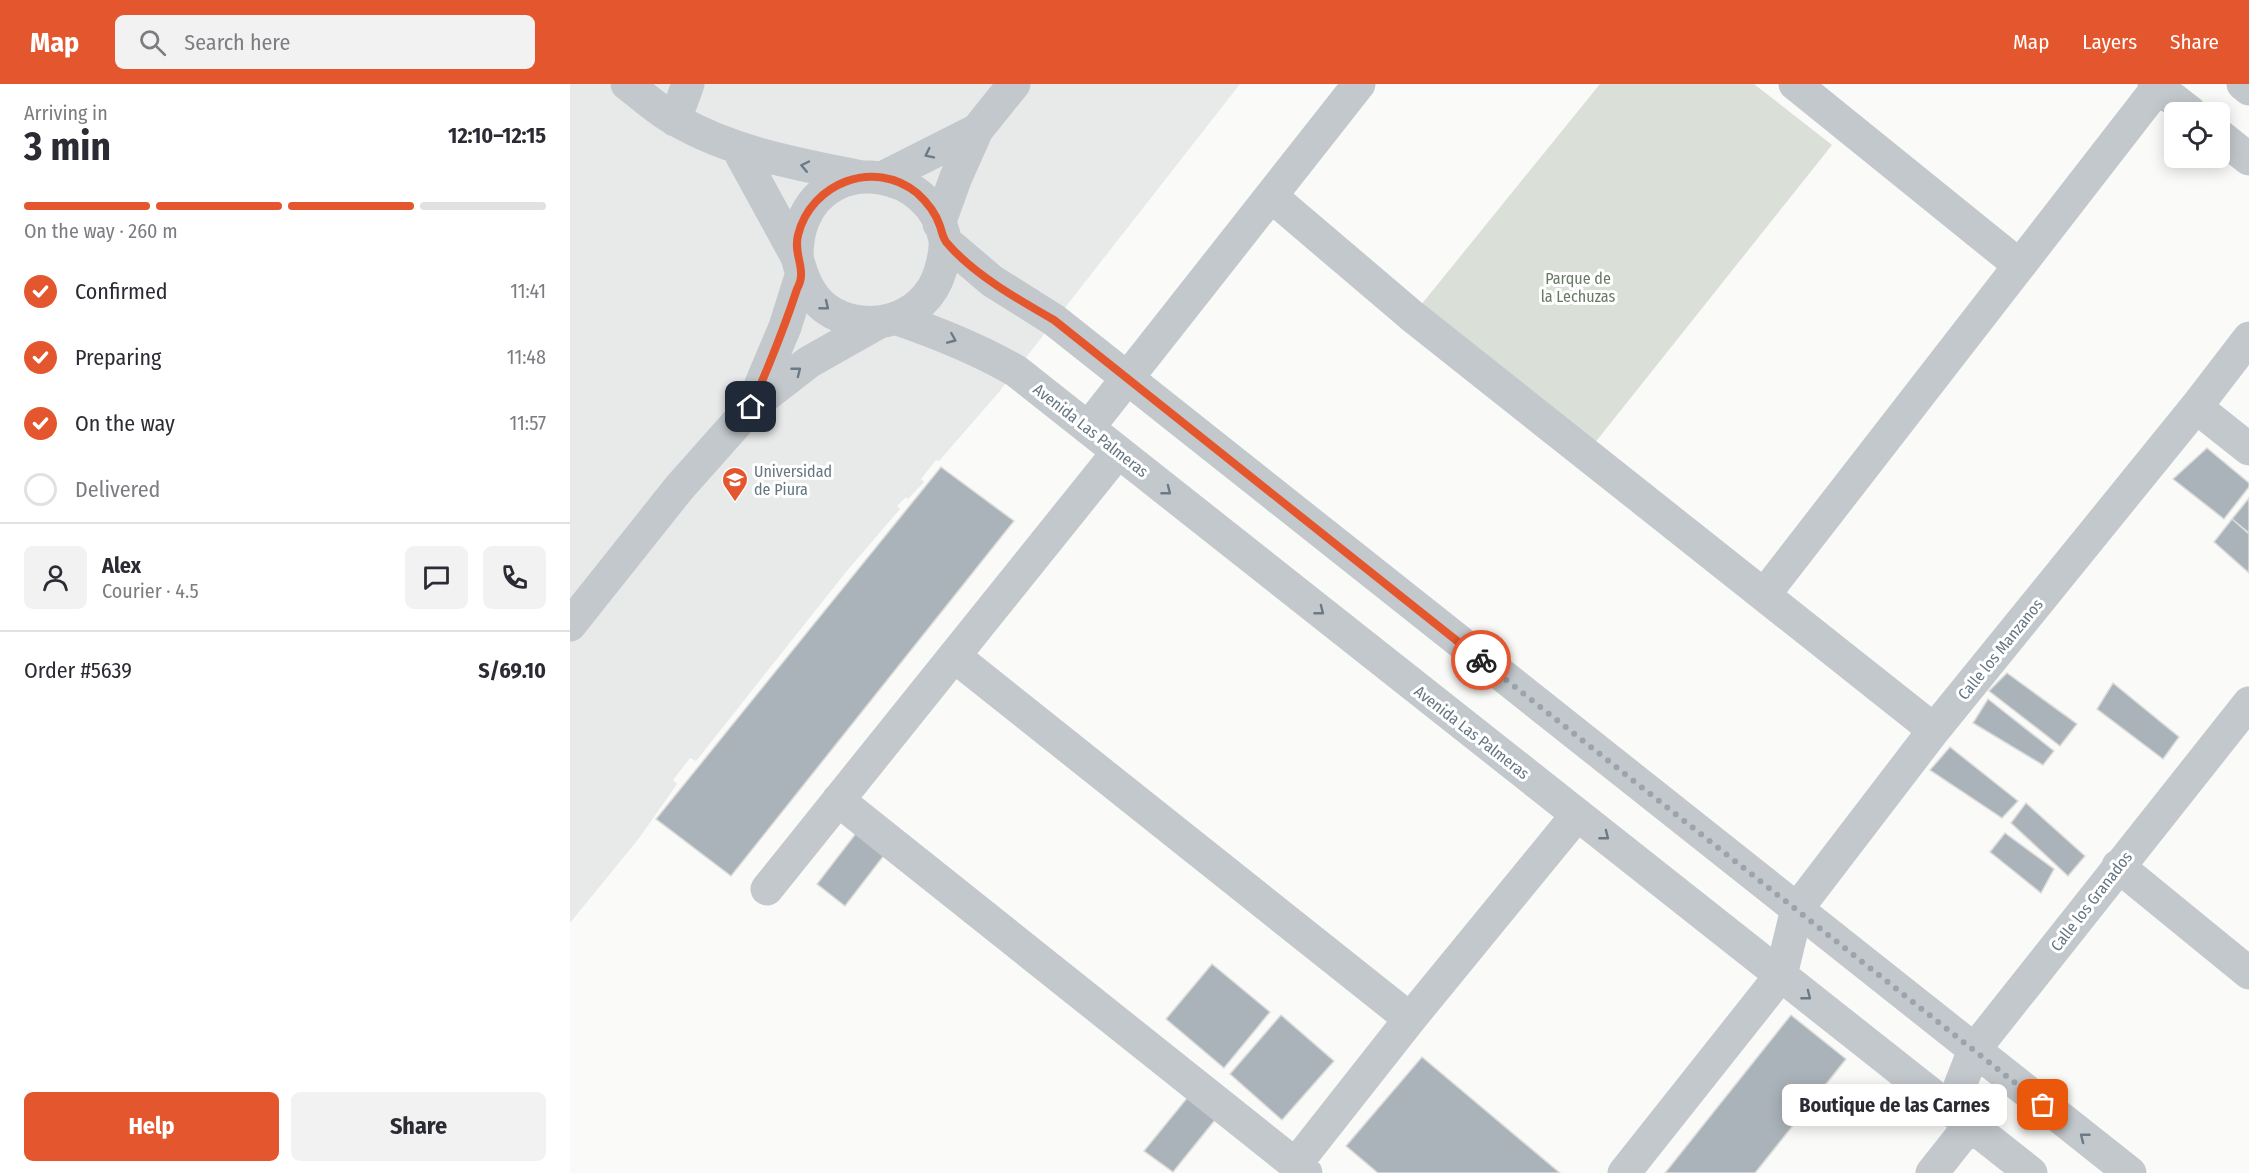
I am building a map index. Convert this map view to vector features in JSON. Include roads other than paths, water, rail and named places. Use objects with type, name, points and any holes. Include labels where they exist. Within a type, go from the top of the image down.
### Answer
[{"type":"street","points":[[627,84],[675,120],[738,149],[799,164],[901,183],[917,193],[930,207],[942,233],[993,282],[1054,320],[2130,1173]]},
{"type":"street","points":[[675,120],[688,84]]},
{"type":"street","points":[[570,625],[679,488],[751,407],[809,362],[914,309],[928,296],[938,280],[943,262],[942,233],[956,177],[977,130],[1014,84]]},
{"type":"street","points":[[1088,428],[1359,84]]},
{"type":"street","points":[[1795,84],[2019,265]]},
{"type":"street","points":[[2243,84],[2249,89]]},
{"type":"street","points":[[1764,595],[2156,86],[2177,102]]},
{"type":"street","points":[[751,407],[785,327],[799,266],[798,238],[803,220],[813,203],[827,190],[873,177],[977,130]]},
{"type":"street","points":[[2230,144],[2249,159]]},
{"type":"street","points":[[738,149],[811,293],[824,307],[840,317],[859,322],[887,321]]},
{"type":"street","points":[[1271,196],[1412,316],[1934,730]]},
{"type":"street","name":"Avenida Las Palmeras","points":[[887,321],[967,346],[1016,371],[2031,1173]]},
{"type":"street","name":"Calle los Manzanos","points":[[1781,975],[1797,909],[1934,730],[2196,407],[2249,338]]},
{"type":"street","points":[[2196,407],[2249,449]]},
{"type":"street","points":[[767,889],[1118,452]]},
{"type":"street","points":[[954,656],[1410,1019]]},
{"type":"street","name":"Calle los Granados","points":[[1932,1173],[1960,1117],[1974,1050],[2249,703]]},
{"type":"street","points":[[838,800],[1301,1169],[1410,1019],[1577,815]]},
{"type":"street","points":[[2118,866],[2249,973]]},
{"type":"street","points":[[1624,1173],[1781,975]]},
{"type":"place","name":"Universidad de Piura","points":[[735,503]]},
{"type":"place","name":"Boutique de las Carnes","points":[[2043,1105]]},
{"type":"park label","name":"Parque de la Lechuzas","points":[[1578,287]]}]
